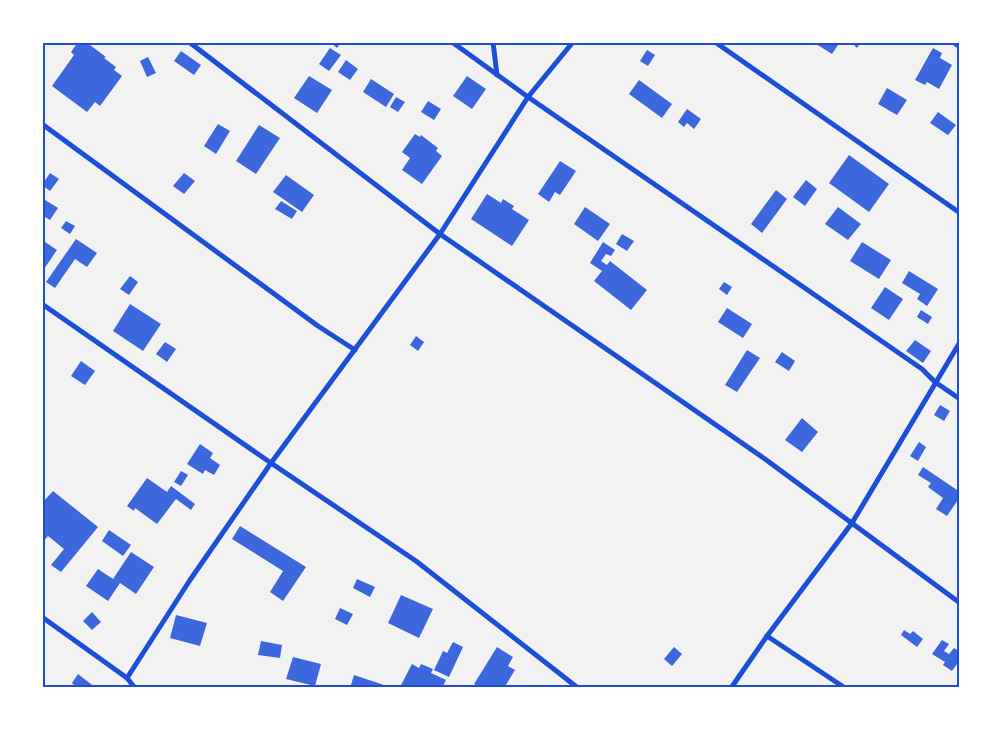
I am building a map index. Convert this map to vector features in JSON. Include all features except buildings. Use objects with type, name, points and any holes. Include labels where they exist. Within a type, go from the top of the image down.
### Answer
[{"type":"street","points":[[188,42],[440,234],[693,409],[960,603]]},
{"type":"street","points":[[452,42],[528,97],[922,369],[935,382],[960,399]]},
{"type":"street","points":[[493,42],[497,75]]},
{"type":"street","points":[[127,678],[190,580],[271,463],[440,234],[528,97],[573,42]]},
{"type":"street","points":[[715,42],[960,213]]},
{"type":"street","points":[[953,42],[960,47]]},
{"type":"street","points":[[42,124],[318,326],[355,350]]},
{"type":"street","points":[[42,304],[416,561],[578,688]]},
{"type":"street","points":[[731,688],[766,636],[852,523],[960,342]]},
{"type":"street","points":[[42,617],[127,678],[135,688]]},
{"type":"street","points":[[766,636],[845,688]]}]
